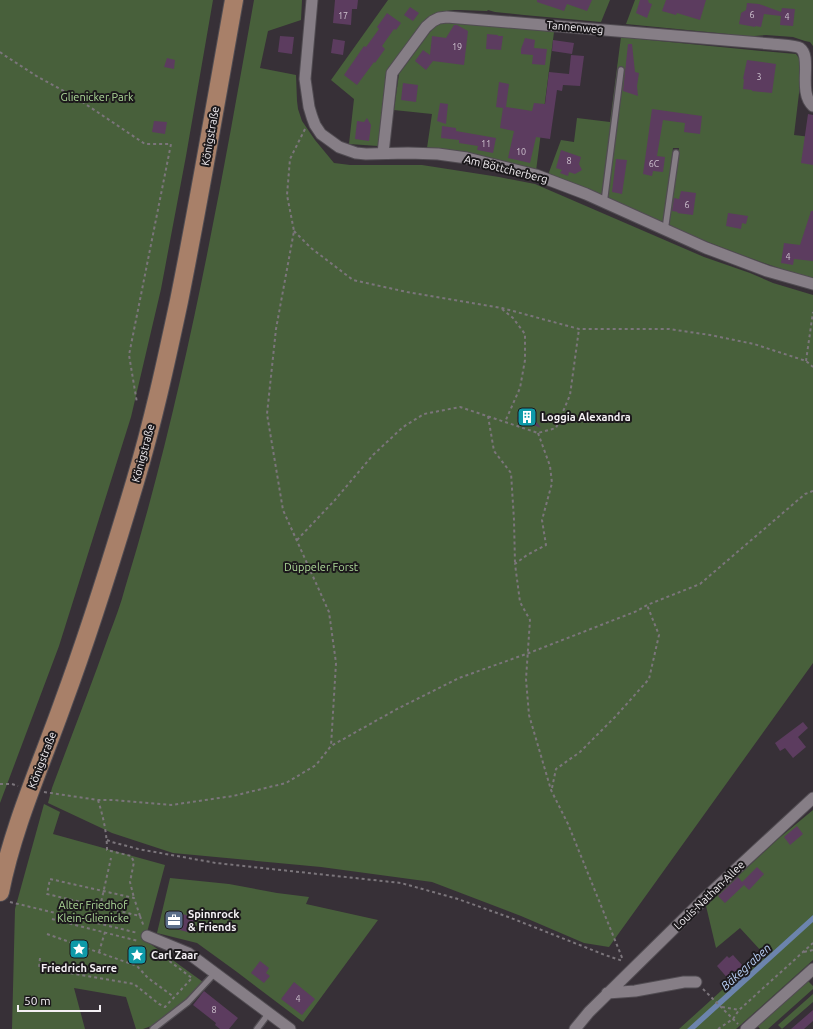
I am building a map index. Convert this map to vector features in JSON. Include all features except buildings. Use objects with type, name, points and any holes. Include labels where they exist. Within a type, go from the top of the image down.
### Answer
[{"type":"main road","name":"Königstraße","points":[[3,896],[4,870],[15,831],[64,702],[92,620],[144,449],[166,361],[190,246],[234,0]]},
{"type":"street","name":"Am Böttcherberg","points":[[312,0],[305,79],[309,107],[315,125],[321,134],[340,147],[366,154],[438,154],[467,158],[536,175],[586,194],[706,248],[767,271],[813,284]]},
{"type":"street","name":"Tannenweg","points":[[383,153],[392,73],[426,27],[438,18],[447,17],[800,48],[807,54],[809,62],[807,95],[808,100],[813,106]]},
{"type":"street","name":"Louis-Nathan-Allee","points":[[575,1029],[589,1012],[706,897],[813,798]]},
{"type":"street","points":[[146,939],[188,953],[290,1029]]},
{"type":"street","points":[[742,1027],[813,969]]},
{"type":"street","points":[[608,993],[635,991],[684,982],[696,982]]},
{"type":"lane","points":[[604,203],[621,70]]},
{"type":"lane","points":[[665,230],[676,153]]},
{"type":"lane","points":[[153,1029],[188,1002],[215,973]]},
{"type":"lane","points":[[257,1029],[269,1013]]},
{"type":"path","points":[[0,52],[38,77],[75,97],[145,144],[171,144],[129,355],[137,403]]},
{"type":"path","points":[[312,116],[290,159],[288,195],[294,231],[276,329],[267,414],[284,510],[329,612],[336,662],[331,746]]},
{"type":"path","points":[[294,231],[310,248],[353,280],[407,292],[502,308],[579,330],[669,329],[710,335],[754,344],[806,361],[813,366]]},
{"type":"path","points":[[502,308],[513,318],[525,334],[525,360],[520,388],[506,422]]},
{"type":"path","points":[[806,361],[813,312]]},
{"type":"path","points":[[297,540],[334,501],[374,455],[403,427],[424,414],[460,407],[538,433],[556,428],[570,395],[579,330]]},
{"type":"path","points":[[488,416],[494,451],[511,473],[515,564],[520,602],[530,620],[526,679],[529,716],[551,790],[568,824],[628,973]]},
{"type":"path","points":[[515,564],[527,555],[546,545],[542,520],[552,483],[550,466],[538,433]]},
{"type":"path","points":[[52,793],[98,800],[171,805],[233,796],[286,783],[316,765],[331,746],[397,709],[459,678],[637,611],[646,605],[700,584],[805,494],[813,491]]},
{"type":"path","points":[[551,790],[556,768],[580,752],[616,717],[649,679],[659,635],[646,605]]},
{"type":"path","points":[[98,800],[107,840],[107,850],[131,856],[134,862],[130,882],[146,939]]},
{"type":"path","points":[[107,840],[138,848],[216,863],[401,883],[458,899],[605,955],[623,960]]},
{"type":"path","points":[[100,907],[111,858]]},
{"type":"path","points":[[134,898],[50,879],[47,894],[140,916]]},
{"type":"path","points":[[3,896],[146,939]]},
{"type":"path","points":[[52,919],[105,932],[146,939]]},
{"type":"path","points":[[99,952],[105,932]]},
{"type":"path","points":[[47,934],[137,966],[148,978],[174,997]]},
{"type":"path","points":[[718,1029],[733,1019],[739,1010],[813,943]]},
{"type":"path","points":[[804,952],[813,950]]},
{"type":"path","points":[[40,958],[39,968],[134,984],[165,1007],[192,978],[156,951]]},
{"type":"path","points":[[696,982],[742,1027]]},
{"type":"path","points":[[721,1006],[739,1010]]},
{"type":"green space","name":"Glienicker Park","points":[[0,0],[213,0],[161,289],[131,417],[59,646],[0,803]]},
{"type":"green space","name":"Düppeler Forst","points":[[254,0],[302,0],[301,20],[268,31],[260,68],[296,75],[298,109],[302,121],[334,163],[350,165],[422,165],[535,184],[704,257],[750,273],[773,283],[813,295],[813,663],[609,947],[584,943],[521,916],[432,882],[321,867],[173,853],[112,833],[48,803],[52,788],[120,606],[165,443],[183,370],[213,222]]},
{"type":"green space","points":[[388,0],[610,0],[601,22],[495,12],[488,10],[453,10],[445,11],[429,17],[389,69],[379,145],[349,144],[354,99],[331,80]]},
{"type":"green space","points":[[635,0],[813,0],[813,46],[810,42],[793,37],[766,35],[742,37],[728,34],[626,24]]},
{"type":"green space","points":[[444,21],[481,26],[485,25],[554,32],[536,171],[528,167],[465,153],[427,148],[432,114],[394,110],[399,74],[433,28]]},
{"type":"green space","points":[[621,37],[796,54],[801,61],[800,85],[794,135],[811,137],[813,143],[813,279],[704,241],[669,226],[679,148],[673,148],[664,224],[601,195],[548,175],[561,140],[574,142],[577,118],[610,122]]},
{"type":"green space","name":"Alter Friedhof Klein-Glienicke","points":[[44,804],[60,812],[53,834],[165,865],[145,940],[203,982],[184,1001],[154,1025],[143,1029],[136,1029],[126,997],[74,988],[85,1029],[12,1029],[15,909]]},
{"type":"green space","points":[[813,810],[813,960],[736,1029],[679,1029],[763,953],[740,928],[716,948],[706,906],[778,839]]},
{"type":"green space","points":[[170,878],[229,884],[309,897],[306,904],[378,920],[303,1022],[197,943],[157,933]]},
{"type":"green space","points":[[807,980],[813,986],[813,989],[768,1029],[760,1029],[757,1025]]},
{"type":"green space","points":[[813,994],[813,1002],[782,1029],[778,1025]]},
{"type":"water","name":"Bäkegraben","points":[[813,915],[813,922],[695,1029],[687,1029],[732,988],[730,981],[741,971],[750,972]]},
{"type":"place","name":"Loggia Alexandra","points":[[527,417]]},
{"type":"place","name":"Spinnrock & Friends","points":[[174,920]]},
{"type":"place","name":"Friedrich Sarre","points":[[79,949]]},
{"type":"place","name":"Carl Zaar","points":[[137,955]]}]
